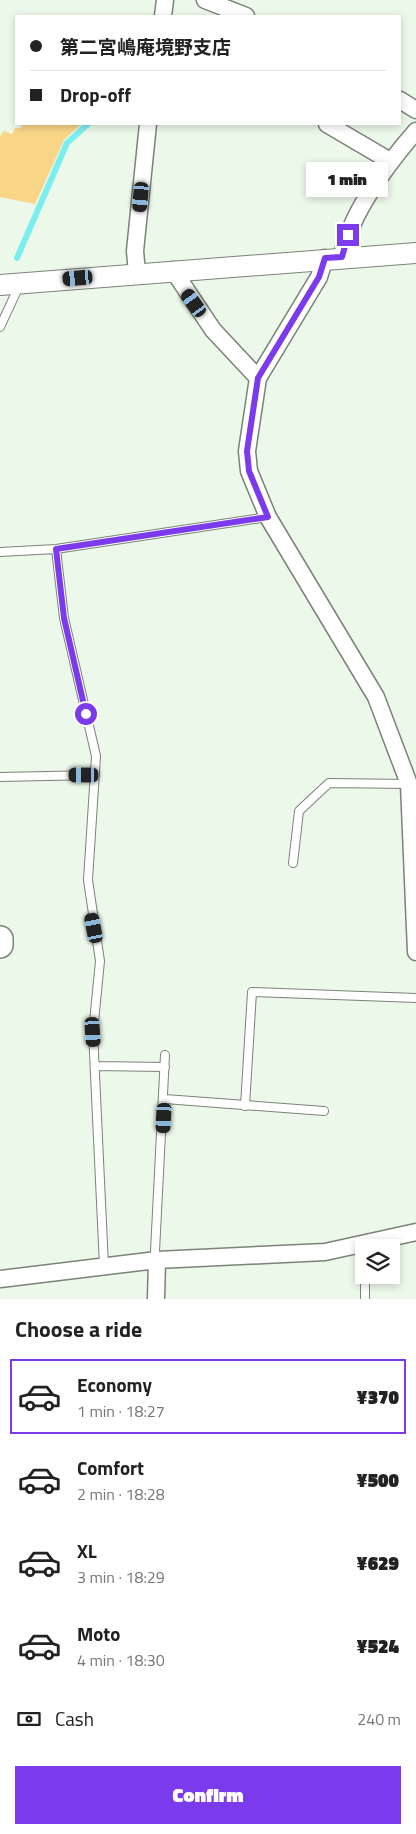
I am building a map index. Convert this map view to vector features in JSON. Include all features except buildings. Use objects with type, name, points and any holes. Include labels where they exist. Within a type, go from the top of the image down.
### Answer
[{"type":"main road","points":[[0,939],[0,945]]},
{"type":"street","points":[[163,15],[165,0]]},
{"type":"street","points":[[204,0],[243,15]]},
{"type":"street","points":[[401,101],[416,110]]},
{"type":"street","points":[[137,273],[136,251],[148,125]]},
{"type":"street","points":[[329,125],[390,161]]},
{"type":"street","points":[[416,131],[390,161],[348,235],[319,277],[258,378],[247,451],[249,471],[268,517],[376,697],[409,784],[416,952]]},
{"type":"street","points":[[10,284],[173,270],[416,253]]},
{"type":"street","points":[[173,270],[213,330],[258,378]]},
{"type":"street","points":[[384,1239],[416,1232]]},
{"type":"street","points":[[0,1279],[157,1260],[325,1252],[355,1245]]},
{"type":"street","points":[[156,1299],[157,1260]]},
{"type":"lane","points":[[0,327],[10,284]]},
{"type":"lane","points":[[0,552],[56,549],[268,517]]},
{"type":"lane","points":[[56,549],[64,618],[73,661],[94,736],[96,756],[88,880],[91,912],[100,961],[93,1032],[104,1266]]},
{"type":"lane","points":[[0,777],[95,776]]},
{"type":"lane","points":[[293,863],[299,810],[329,783],[409,784]]},
{"type":"lane","points":[[245,1106],[252,992],[416,998]]},
{"type":"lane","points":[[157,1260],[155,1251],[165,1099],[165,1055]]},
{"type":"lane","points":[[95,1066],[165,1068]]},
{"type":"lane","points":[[165,1099],[324,1110]]},
{"type":"lane","points":[[365,1284],[365,1299]]},
{"type":"shaded area","points":[[22,125],[80,125],[64,140],[35,204],[0,197],[0,136],[4,131],[12,134],[15,128],[21,128]]},
{"type":"waterway","points":[[17,258],[67,143],[87,125]]},
{"type":"route","points":[[86,714],[64,618],[56,549],[268,517],[249,471],[247,451],[258,378],[319,277],[325,258],[342,257],[348,235]]}]
